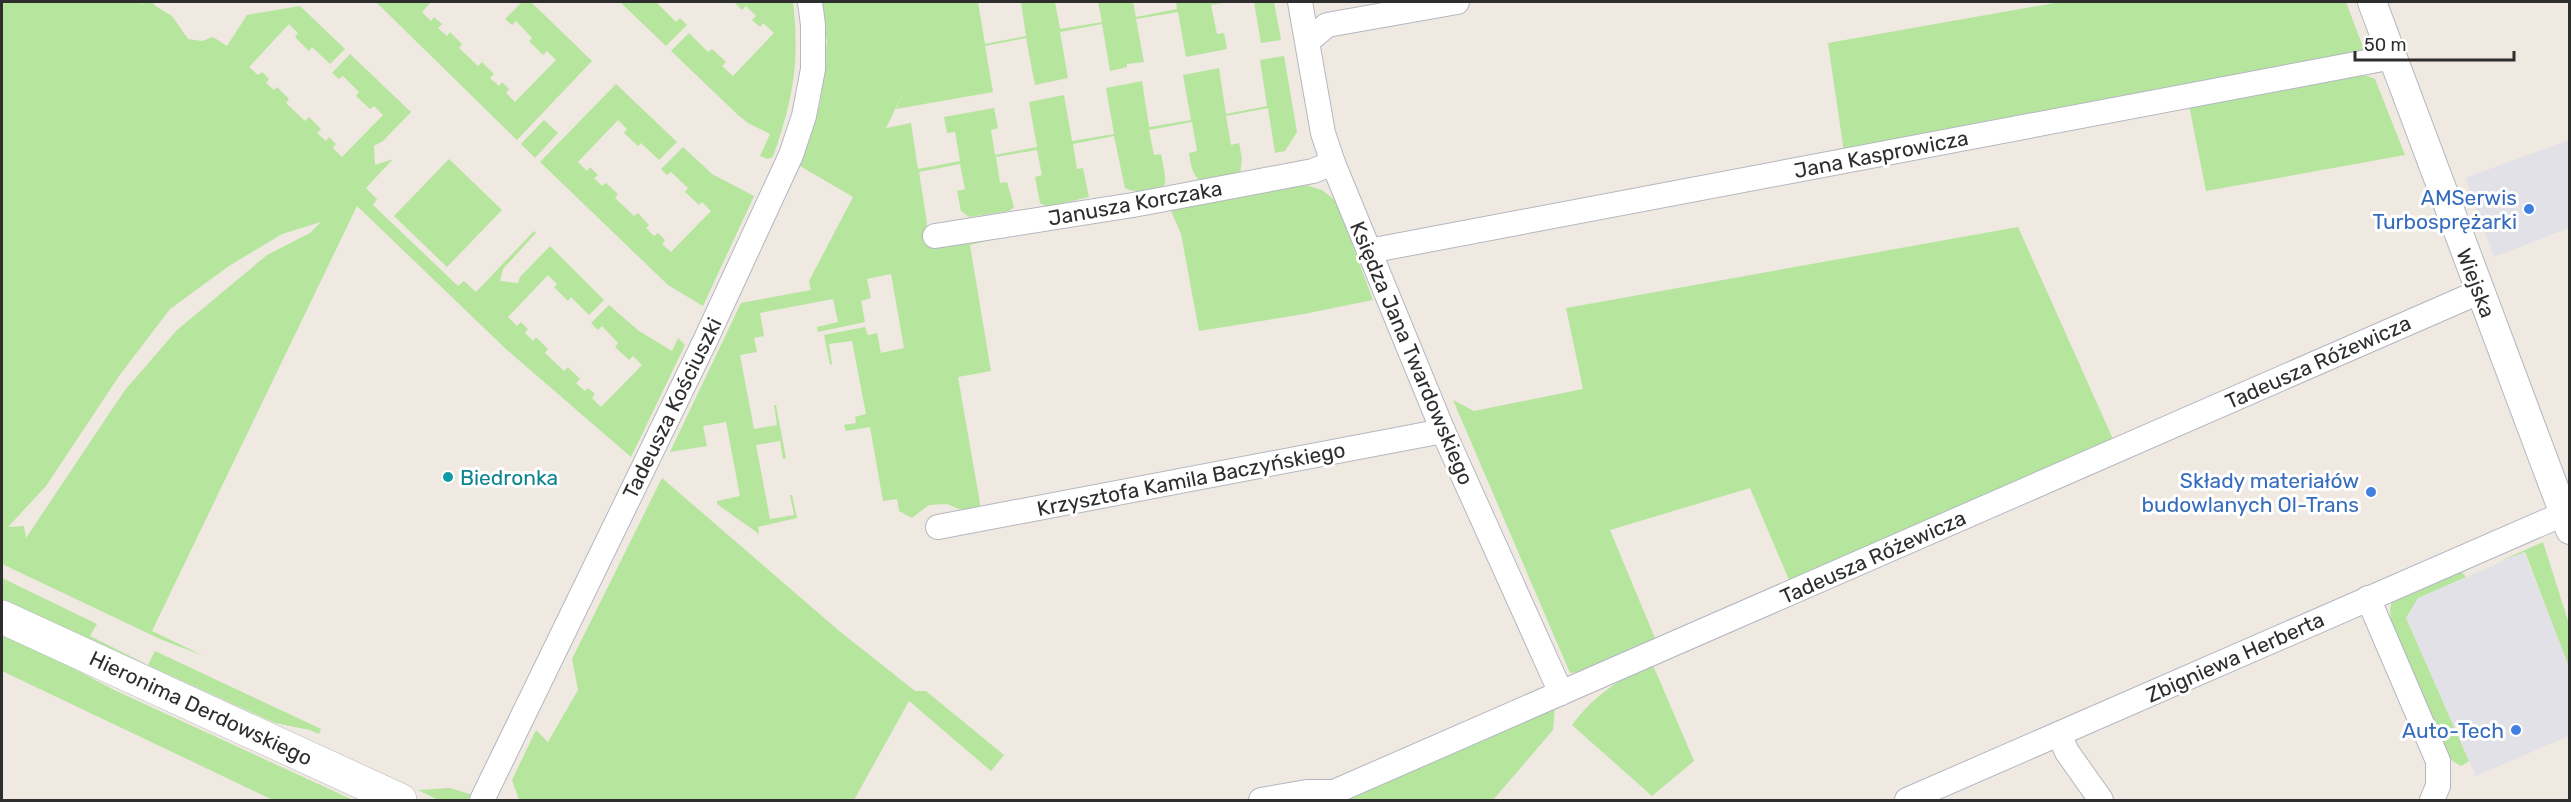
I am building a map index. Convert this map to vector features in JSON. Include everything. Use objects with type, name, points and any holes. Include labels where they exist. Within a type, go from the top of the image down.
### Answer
[{"type":"main road","name":"Hieronima Derdowskiego","points":[[2,617],[400,801]]},
{"type":"street","name":"Tadeusza Kościuszki","points":[[482,801],[705,341],[790,155],[804,116],[813,69],[810,2]]},
{"type":"street","name":"Księdza Jana Twardowskiego","points":[[1300,2],[1323,133],[1333,163],[1443,431],[1561,693]]},
{"type":"street","points":[[1308,41],[1327,25],[1457,2]]},
{"type":"street","name":"Wiejska","points":[[2372,2],[2479,292],[2567,518]]},
{"type":"street","name":"Jana Kasprowicza","points":[[1369,251],[2393,57]]},
{"type":"street","name":"Janusza Korczaka","points":[[935,236],[1133,205],[1313,171],[1333,163]]},
{"type":"street","name":"Tadeusza Różewicza","points":[[1261,801],[1307,792],[1334,792],[2479,292]]},
{"type":"street","name":"Krzysztofa Kamila Baczyńskiego","points":[[938,527],[1443,431]]},
{"type":"street","name":"Zbigniewa Herberta","points":[[1907,801],[2368,598],[2567,518]]},
{"type":"street","points":[[2368,598],[2438,761],[2438,786],[2432,801]]},
{"type":"street","points":[[2059,734],[2067,752],[2101,801]]},
{"type":"shaded area","points":[[2569,140],[2569,228],[2494,257],[2465,178]]},
{"type":"shaded area","points":[[2524,552],[2569,667],[2569,736],[2476,776],[2406,618],[2418,598]]},
{"type":"green space","points":[[2,2],[139,2],[142,4],[155,2],[154,5],[172,16],[188,39],[202,41],[213,37],[227,46],[247,15],[300,6],[345,49],[330,64],[312,47],[309,51],[295,37],[298,33],[289,24],[249,67],[258,75],[262,72],[269,79],[266,83],[274,90],[277,87],[289,99],[286,103],[305,121],[309,117],[321,129],[317,133],[326,141],[329,137],[336,144],[333,148],[342,157],[383,115],[374,106],[370,109],[356,96],[359,92],[343,76],[339,79],[332,73],[350,54],[411,112],[383,141],[374,146],[375,165],[393,159],[366,188],[377,199],[373,205],[458,286],[464,281],[476,292],[534,231],[536,233],[503,269],[500,281],[518,283],[520,277],[550,246],[604,300],[589,315],[571,297],[568,301],[554,287],[557,284],[548,275],[508,317],[517,326],[521,322],[528,329],[525,333],[533,341],[536,337],[548,349],[545,353],[564,371],[568,367],[580,379],[576,383],[585,391],[588,388],[595,394],[592,398],[601,407],[642,365],[633,356],[629,360],[615,347],[618,343],[602,326],[598,330],[591,323],[609,305],[639,331],[672,351],[678,338],[685,345],[631,457],[507,350],[357,206],[152,631],[204,656],[160,639],[2,564]],"holes":[[[321,222],[310,233],[267,255],[177,330],[125,390],[26,538],[24,526],[8,527],[46,486],[119,376],[170,309],[229,266],[282,234]]]},
{"type":"green space","points":[[376,2],[431,2],[422,12],[431,21],[434,17],[442,24],[438,28],[447,36],[450,32],[462,44],[459,48],[478,66],[482,62],[494,74],[490,78],[499,86],[502,82],[509,89],[506,93],[515,102],[556,60],[547,51],[543,55],[529,41],[532,38],[516,21],[512,25],[505,19],[522,2],[531,2],[592,61],[517,140]]},
{"type":"green space","points":[[620,2],[659,2],[658,4],[676,22],[680,18],[687,25],[666,46]]},
{"type":"green space","points":[[734,2],[793,2],[796,44],[793,81],[780,136],[773,157],[768,159],[760,156],[770,134],[738,115],[671,51],[689,33],[708,52],[712,49],[726,62],[722,66],[733,76],[774,33],[763,23],[760,27],[752,20],[756,16],[746,6],[742,10]]},
{"type":"green space","points":[[819,2],[978,2],[985,44],[1026,36],[1021,2],[1055,2],[1060,29],[1102,22],[1098,2],[1133,2],[1136,17],[1177,9],[1176,2],[1229,2],[1211,5],[1217,34],[1224,33],[1227,49],[1186,57],[1178,12],[1136,19],[1144,62],[1127,64],[1127,67],[1110,71],[1102,24],[1060,32],[1068,78],[1035,85],[1026,38],[985,46],[993,92],[896,109],[906,87],[886,128],[911,123],[918,169],[960,161],[955,132],[947,133],[944,117],[994,108],[998,128],[991,130],[995,155],[1037,147],[1029,102],[1064,95],[1072,141],[1114,134],[1106,88],[1142,81],[1149,127],[1191,120],[1183,75],[1219,68],[1226,114],[1267,106],[1260,60],[1284,56],[1297,132],[1285,151],[1275,153],[1268,108],[1226,116],[1231,145],[1239,143],[1242,159],[1240,174],[1202,183],[1191,166],[1189,153],[1197,151],[1192,122],[1149,130],[1154,155],[1161,154],[1165,183],[1162,189],[1143,191],[1125,188],[1114,136],[1073,144],[1077,169],[1083,168],[1089,197],[1047,207],[1040,203],[1035,177],[1042,175],[1037,150],[996,157],[1000,183],[1007,182],[1014,207],[1009,211],[969,217],[961,211],[957,191],[965,189],[960,164],[919,172],[927,223],[923,243],[999,238],[970,245],[991,371],[958,377],[981,509],[959,509],[947,504],[929,505],[912,518],[899,511],[897,499],[883,501],[870,427],[846,431],[844,425],[856,423],[855,417],[866,414],[852,341],[829,344],[832,364],[830,365],[824,335],[865,327],[868,335],[877,333],[881,353],[904,348],[891,274],[867,279],[871,298],[861,301],[865,322],[818,332],[817,327],[838,322],[833,299],[760,313],[764,336],[754,338],[757,352],[740,355],[754,429],[777,425],[774,405],[776,405],[786,458],[783,459],[780,441],[756,445],[770,519],[794,515],[790,495],[792,495],[797,518],[758,527],[759,534],[717,504],[717,501],[740,496],[726,422],[703,426],[707,446],[670,452],[741,303],[811,290],[809,281],[853,197],[800,166],[820,104],[827,41]]},
{"type":"green space","points":[[1254,2],[1274,2],[1281,40],[1261,43]]},
{"type":"green space","points":[[2060,2],[2346,2],[2364,50],[2351,58],[1844,152],[1828,43]]},
{"type":"green space","points":[[2352,76],[2368,76],[2375,79],[2405,155],[2206,191],[2189,105]]},
{"type":"green space","points":[[616,84],[677,142],[659,160],[641,143],[638,146],[624,133],[627,129],[618,120],[578,162],[587,171],[590,167],[598,175],[594,178],[602,186],[606,183],[618,194],[615,198],[634,216],[638,213],[649,225],[646,228],[654,236],[658,233],[665,240],[662,244],[671,252],[711,211],[702,202],[699,205],[685,192],[688,188],[671,172],[667,175],[661,169],[683,147],[712,174],[754,196],[703,306],[668,285],[540,162]]},
{"type":"green space","points":[[544,120],[558,133],[535,158],[521,144]]},
{"type":"green space","points":[[449,159],[502,210],[447,267],[394,216]]},
{"type":"green space","points":[[1306,185],[1322,190],[1336,201],[1373,300],[1199,331],[1181,234],[1169,206]]},
{"type":"green space","points":[[2018,227],[2113,439],[1789,580],[1750,488],[1610,530],[1655,638],[1590,670],[1570,673],[1453,400],[1474,411],[1583,389],[1566,308]]},
{"type":"green space","points":[[662,478],[838,630],[915,691],[926,691],[1004,755],[991,771],[909,701],[854,800],[519,800],[512,780],[536,730],[548,742],[578,690],[572,659]]},
{"type":"green space","points":[[2543,542],[2569,624],[2569,667],[2525,552],[2498,562]]},
{"type":"green space","points":[[2460,570],[2466,577],[2418,598],[2406,618],[2469,761],[2461,766],[2451,760],[2391,621],[2390,609],[2393,597]]},
{"type":"green space","points":[[2,578],[97,624],[90,636],[148,665],[155,651],[321,729],[319,734],[275,723],[2,599]]},
{"type":"green space","points":[[2,630],[112,689],[353,800],[273,800],[2,671]]},
{"type":"green space","points":[[1652,663],[1694,761],[1652,796],[1572,725],[1589,705],[1608,689]]},
{"type":"green space","points":[[1555,707],[1553,730],[1493,800],[1325,800]]},
{"type":"green space","points":[[450,788],[473,795],[467,800],[438,800],[418,790]]},
{"type":"place","name":"AMSerwis Turbosprężarki","points":[[2529,209]]},
{"type":"place","name":"Biedronka","points":[[448,477]]},
{"type":"place","name":"Składy materiałów budowlanych Ol-Trans","points":[[2371,492]]},
{"type":"place","name":"Auto-Tech","points":[[2516,730]]}]
